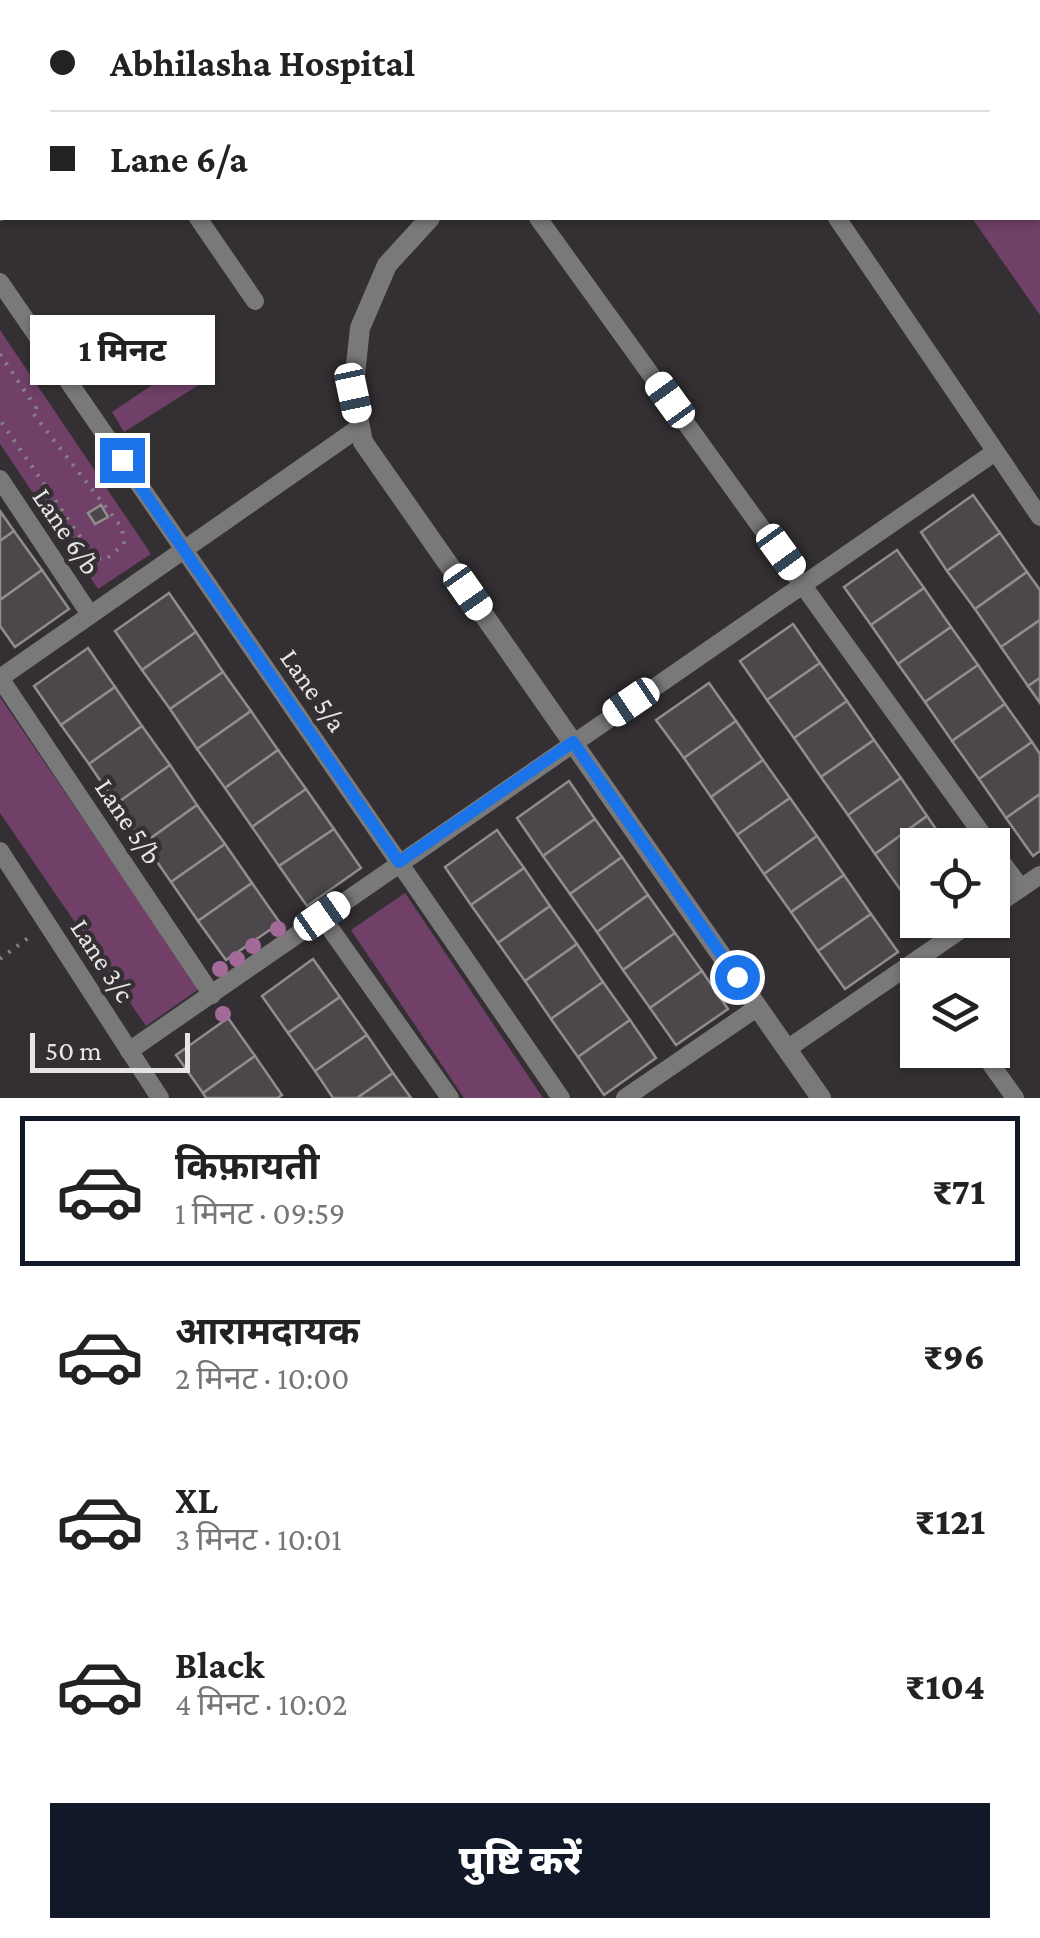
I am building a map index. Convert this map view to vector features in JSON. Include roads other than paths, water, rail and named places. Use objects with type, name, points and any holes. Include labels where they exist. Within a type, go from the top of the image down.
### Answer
[{"type":"street","points":[[199,220],[255,301]]},
{"type":"street","points":[[428,220],[387,265],[360,328],[353,393],[363,442],[788,1049],[812,1094]]},
{"type":"street","points":[[539,220],[978,828]]},
{"type":"street","points":[[838,220],[1040,517]]},
{"type":"street","name":"Lane 5/a","points":[[0,282],[560,1098]]},
{"type":"street","points":[[0,678],[360,426]]},
{"type":"street","points":[[129,1051],[995,452]]},
{"type":"street","name":"Lane 6/b","points":[[0,479],[89,613]]},
{"type":"street","name":"Lane 5/b","points":[[0,678],[212,995]]},
{"type":"street","name":"Lane 3/c","points":[[0,851],[160,1098]]},
{"type":"street","points":[[1010,874],[1020,888]]},
{"type":"street","points":[[1010,895],[1040,875]]},
{"type":"street","points":[[322,916],[450,1098]]},
{"type":"street","points":[[934,958],[955,938]]},
{"type":"street","points":[[788,1049],[900,981]]},
{"type":"street","points":[[625,1098],[758,1007]]},
{"type":"street","points":[[994,1068],[1015,1098]]}]
